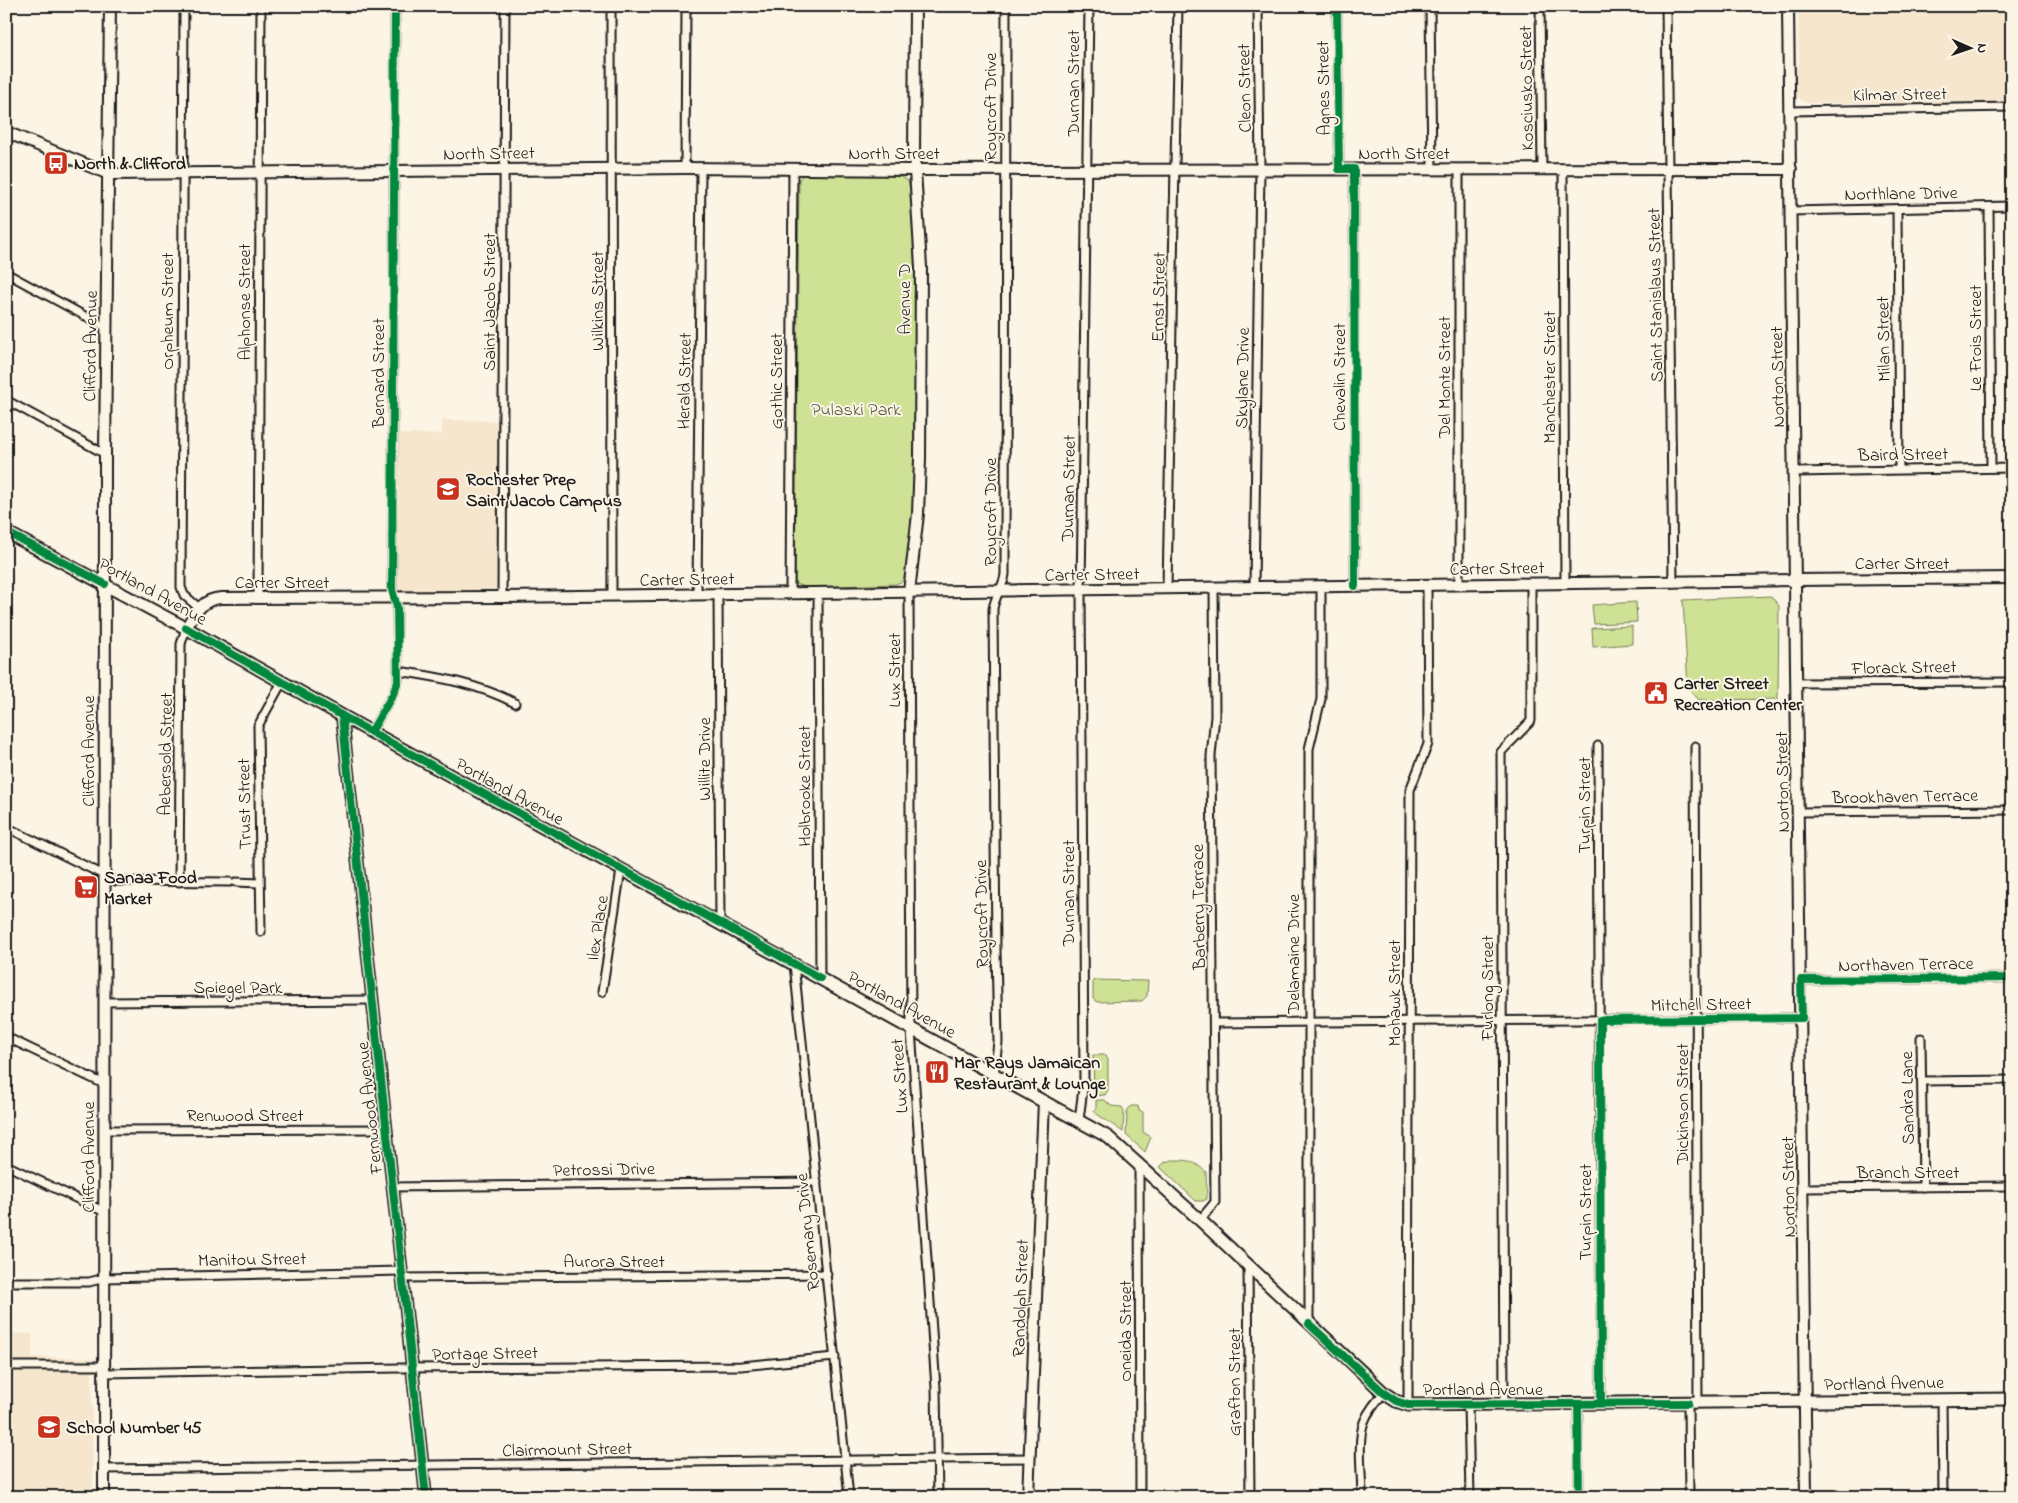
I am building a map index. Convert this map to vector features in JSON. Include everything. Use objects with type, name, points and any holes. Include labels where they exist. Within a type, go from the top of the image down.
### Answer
[{"type":"main road","name":"Clifford Avenue","points":[[104,1497],[105,454],[110,174],[110,6]]},
{"type":"main road","name":"Avenue D","points":[[909,592],[918,514],[920,475],[921,267],[914,170],[915,6]]},
{"type":"main road","name":"Norton Street","points":[[1788,6],[1798,684],[1806,1497]]},
{"type":"main road","name":"North Street","points":[[6,132],[110,174],[612,168],[914,170],[1791,169]]},
{"type":"main road","name":"Portland Avenue","points":[[7,534],[186,628],[911,1030],[1108,1136],[1200,1220],[1308,1324],[1384,1393],[1396,1401],[1408,1405],[2012,1399]]},
{"type":"main road","name":"Carter Street","points":[[199,608],[205,602],[216,598],[502,598],[2012,578]]},
{"type":"main road","points":[[186,628],[199,608]]},
{"type":"main road","name":"Fernwood Avenue","points":[[342,716],[421,1465],[426,1497]]},
{"type":"main road","name":"Randolph Street","points":[[1028,1497],[1044,1101]]},
{"type":"street","name":"Orpheum Street","points":[[184,6],[181,587],[184,595],[199,608]]},
{"type":"street","name":"Alphonse Street","points":[[258,598],[261,6]]},
{"type":"street","name":"Bernard Street","points":[[371,732],[396,688],[398,671],[397,607],[392,590],[396,6]]},
{"type":"street","name":"Saint Jacob Street","points":[[502,598],[505,6]]},
{"type":"street","name":"Wilkins Street","points":[[611,6],[612,596]]},
{"type":"street","points":[[685,168],[686,6]]},
{"type":"street","name":"Roycroft Drive","points":[[994,1075],[998,1032],[993,609],[998,591],[1004,583],[1005,574],[1006,6]]},
{"type":"street","name":"Durnan Street","points":[[1079,1120],[1084,1081],[1081,590],[1089,6]]},
{"type":"street","name":"Ernst Street","points":[[1167,588],[1178,6]]},
{"type":"street","name":"Cleon Street","points":[[1258,6],[1260,169]]},
{"type":"street","name":"Agnes Street","points":[[1337,6],[1339,169]]},
{"type":"street","points":[[1430,6],[1432,168]]},
{"type":"street","name":"Kosciusko Street","points":[[1540,6],[1542,169]]},
{"type":"street","name":"Saint Stanislaus Street","points":[[1666,6],[1673,582]]},
{"type":"street","name":"Kilmar Street","points":[[1790,111],[2012,107]]},
{"type":"street","name":"Herald Street","points":[[697,595],[701,168]]},
{"type":"street","name":"Gothic Street","points":[[790,593],[793,169]]},
{"type":"street","name":"Skylane Drive","points":[[1254,587],[1260,169]]},
{"type":"street","name":"Chevalin Street","points":[[1354,169],[1355,586]]},
{"type":"street","name":"Del Monte Street","points":[[1459,169],[1459,585]]},
{"type":"street","name":"Manchester Street","points":[[1563,170],[1564,584]]},
{"type":"street","name":"Northlane Drive","points":[[1792,210],[2012,206]]},
{"type":"street","name":"Le Frois Street","points":[[1988,207],[1991,468]]},
{"type":"street","name":"Milan Street","points":[[1897,208],[1899,469]]},
{"type":"street","points":[[6,273],[107,328]]},
{"type":"street","points":[[6,400],[105,454]]},
{"type":"street","name":"Baird Street","points":[[1794,472],[2012,468]]},
{"type":"street","name":"Furlong Street","points":[[1504,1404],[1501,752],[1532,721],[1531,584]]},
{"type":"street","name":"Delamaine Drive","points":[[1308,1324],[1309,749],[1321,699],[1321,586]]},
{"type":"street","name":"Mohawk Street","points":[[1408,1405],[1410,790],[1428,744],[1427,586]]},
{"type":"street","name":"Barberry Terrace","points":[[1200,1220],[1215,1202],[1215,1023],[1211,756],[1215,716],[1214,588]]},
{"type":"street","name":"Lux Street","points":[[909,592],[911,1030],[936,1388],[938,1497]]},
{"type":"street","name":"Holbrooke Street","points":[[818,593],[820,978]]},
{"type":"street","name":"Willite Drive","points":[[718,594],[720,924]]},
{"type":"street","name":"Aebersold Street","points":[[179,882],[181,644],[186,628]]},
{"type":"street","points":[[398,671],[476,686],[496,693],[515,703]]},
{"type":"street","name":"Trust Street","points":[[260,932],[258,726],[282,682]]},
{"type":"street","name":"Florack Street","points":[[1798,684],[2012,682]]},
{"type":"street","name":"Turpin Street","points":[[1598,746],[1601,1404]]},
{"type":"street","name":"Dickinson Street","points":[[1689,1497],[1693,1403],[1696,1019],[1695,746]]},
{"type":"street","name":"Brookhaven Terrace","points":[[1799,812],[2012,810]]},
{"type":"street","points":[[6,827],[116,882],[260,883]]},
{"type":"street","name":"Ilex Place","points":[[602,992],[621,870]]},
{"type":"street","name":"Rosemary Drive","points":[[794,964],[849,1497]]},
{"type":"street","name":"Northaven Terrace","points":[[1801,980],[2012,978]]},
{"type":"street","name":"Spiegel Park","points":[[104,1002],[372,1000]]},
{"type":"street","name":"Mitchell Street","points":[[1215,1023],[1802,1018]]},
{"type":"street","points":[[6,1037],[104,1084]]},
{"type":"street","name":"Sandra Lane","points":[[1921,1038],[1923,1187]]},
{"type":"street","points":[[1922,1081],[2012,1080]]},
{"type":"street","name":"Renwood Street","points":[[104,1130],[386,1129]]},
{"type":"street","points":[[6,1165],[104,1212]]},
{"type":"street","name":"Oneida Street","points":[[1139,1165],[1140,1497]]},
{"type":"street","name":"Petrossi Drive","points":[[392,1187],[817,1182]]},
{"type":"street","name":"Branch Street","points":[[1804,1188],[2012,1186]]},
{"type":"street","name":"Grafton Street","points":[[1248,1266],[1250,1497]]},
{"type":"street","name":"Aurora Street","points":[[401,1274],[827,1274]]},
{"type":"street","name":"Manitou Street","points":[[6,1282],[89,1282],[105,1278],[401,1274]]},
{"type":"street","name":"Portage Street","points":[[6,1366],[104,1370],[741,1366],[835,1357]]},
{"type":"street","points":[[1362,1497],[1361,1444],[1363,1424],[1373,1406],[1384,1393]]},
{"type":"street","points":[[1942,1400],[1943,1497]]},
{"type":"street","points":[[1468,1404],[1470,1497]]},
{"type":"street","points":[[1578,1404],[1579,1497]]},
{"type":"street","name":"Clairmount Street","points":[[104,1469],[1030,1458]]},
{"type":"shaded area","points":[[1798,6],[2012,6],[2012,102],[1805,103],[1797,97],[1795,92],[1795,72],[1799,63]]},
{"type":"shaded area","name":"Rochester Prep Saint Jacob Campus","points":[[442,420],[500,421],[498,450],[498,585],[494,592],[402,593],[397,591],[398,434],[442,434]]},
{"type":"shaded area","name":"School Number 45","points":[[6,1333],[32,1334],[32,1357],[92,1358],[93,1497],[6,1497]]},
{"type":"green space","name":"Pulaski Park","points":[[803,175],[899,176],[908,181],[911,192],[915,268],[915,494],[906,570],[903,581],[896,584],[806,587],[795,584],[799,179]]},
{"type":"green space","points":[[1771,596],[1779,606],[1778,699],[1699,700],[1688,688],[1683,600]]},
{"type":"green space","points":[[1636,602],[1637,622],[1594,624],[1592,605]]},
{"type":"green space","points":[[1632,626],[1632,644],[1593,647],[1592,628]]},
{"type":"green space","points":[[1093,980],[1148,981],[1147,996],[1142,1001],[1097,1002],[1093,999]]},
{"type":"green space","points":[[1093,1055],[1104,1055],[1108,1059],[1108,1090],[1105,1095],[1094,1096]]},
{"type":"green space","points":[[1096,1100],[1105,1100],[1111,1106],[1122,1107],[1124,1111],[1123,1132],[1094,1112]]},
{"type":"green space","points":[[1131,1106],[1138,1106],[1139,1111],[1143,1112],[1143,1132],[1151,1137],[1145,1152],[1126,1135],[1127,1111]]},
{"type":"green space","points":[[1172,1160],[1190,1162],[1206,1172],[1207,1199],[1196,1201],[1160,1167],[1165,1162]]},
{"type":"cycle path","points":[[371,732],[393,694],[398,681],[397,607],[392,590],[395,6]]},
{"type":"cycle path","points":[[1337,6],[1339,169],[1354,169],[1355,586]]},
{"type":"cycle path","points":[[6,532],[105,584]]},
{"type":"cycle path","points":[[186,628],[371,732],[820,978]]},
{"type":"cycle path","points":[[342,716],[426,1497]]},
{"type":"cycle path","points":[[1601,1403],[1600,1020],[1802,1018],[1801,980],[2012,978]]},
{"type":"cycle path","points":[[1309,1324],[1384,1393],[1396,1401],[1408,1405],[1688,1403]]},
{"type":"cycle path","points":[[1578,1404],[1579,1497]]},
{"type":"place","name":"North & Clifford","points":[[56,163]]},
{"type":"place","name":"Rochester Prep Saint Jacob Campus","points":[[448,489]]},
{"type":"place","name":"Carter Street Recreation Center","points":[[1656,693]]},
{"type":"place","name":"Sanaa Food Market","points":[[86,887]]},
{"type":"place","name":"Mar Rays Jamaican Restaurant & Lounge","points":[[937,1072]]},
{"type":"place","name":"School Number 45","points":[[49,1427]]}]
